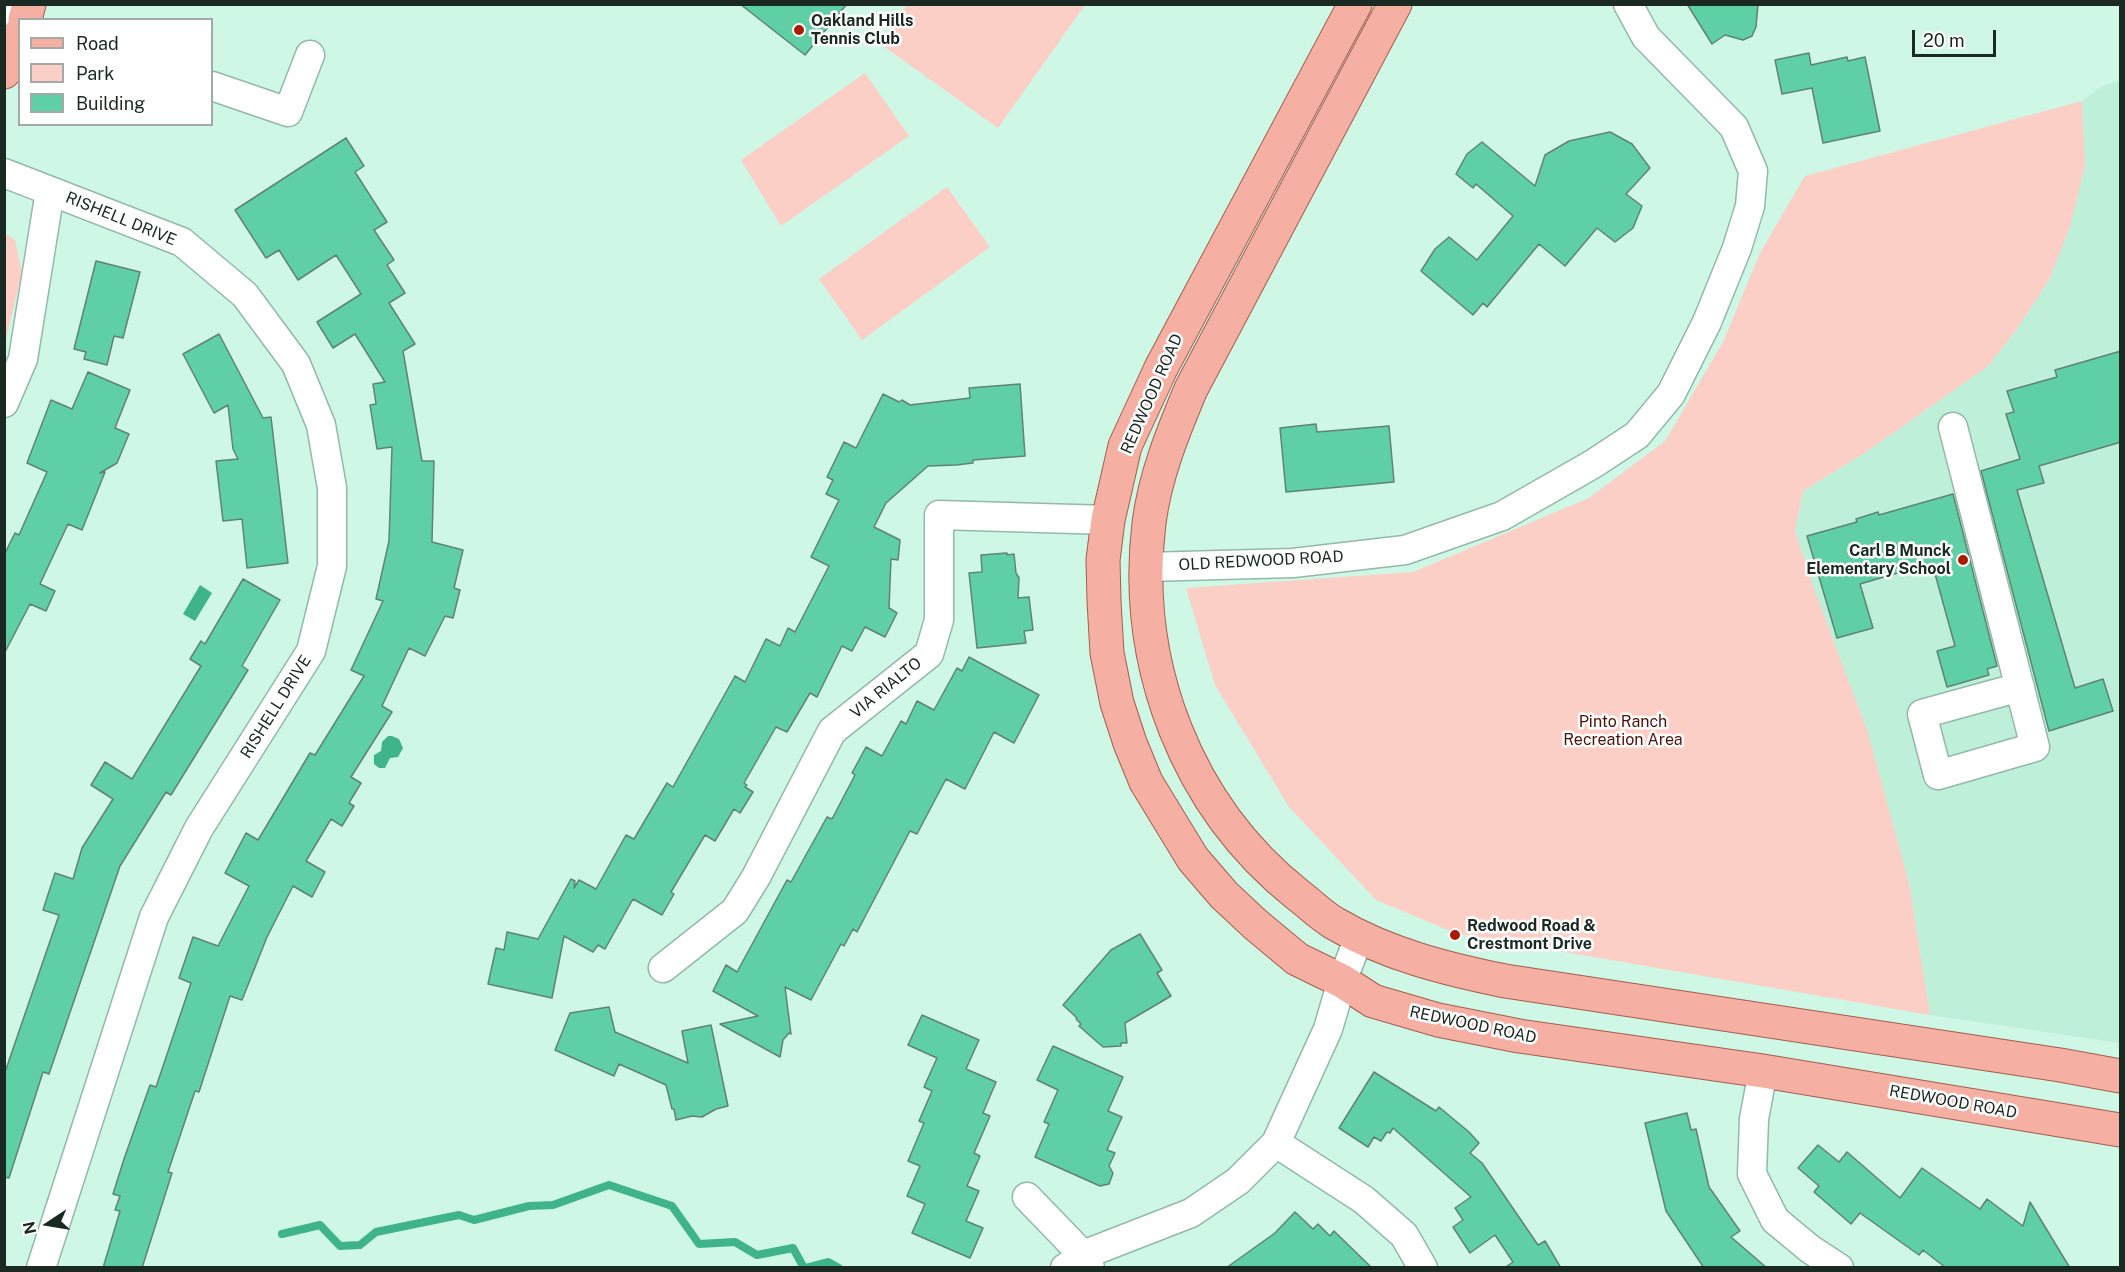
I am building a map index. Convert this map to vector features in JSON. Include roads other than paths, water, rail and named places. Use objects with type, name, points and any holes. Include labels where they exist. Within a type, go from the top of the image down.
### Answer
[{"type":"main road","name":"REDWOOD ROAD","points":[[1355,4],[1161,368],[1125,446],[1108,520],[1103,560],[1107,653],[1123,723],[1146,782],[1193,859],[1224,895],[1297,959],[1342,981],[1373,1001],[1438,1020],[1519,1036],[1763,1071],[2121,1130]]},
{"type":"main road","name":"REDWOOD ROAD","points":[[1395,4],[1191,389],[1165,454],[1149,521],[1146,600],[1160,688],[1174,727],[1208,795],[1256,856],[1283,883],[1333,922],[1400,954],[1423,962],[1505,981],[2121,1076]]},
{"type":"main road","points":[[4,72],[18,39]]},
{"type":"street","name":"OLD REDWOOD ROAD","points":[[1146,567],[1293,563],[1405,550],[1502,516],[1593,464],[1637,435],[1671,394],[1707,322],[1737,248],[1750,206],[1754,171],[1734,127],[1647,37],[1628,4]]},
{"type":"street","points":[[4,9],[18,19]]},
{"type":"street","points":[[213,86],[288,112],[310,55]]},
{"type":"street","name":"RISHELL DRIVE","points":[[4,173],[182,242],[245,295],[296,364],[321,425],[332,488],[332,566],[312,651],[199,828],[154,917],[41,1268]]},
{"type":"street","points":[[4,403],[23,359],[50,191]]},
{"type":"street","points":[[1953,427],[2020,687]]},
{"type":"street","name":"VIA RIALTO","points":[[663,968],[735,911],[756,877],[832,731],[929,654],[939,620],[939,514],[1108,520]]},
{"type":"street","points":[[1027,1197],[1080,1263],[1191,1213],[1238,1181],[1276,1143],[1328,1029],[1342,981],[1360,935]]},
{"type":"street","points":[[1763,1071],[1754,1119],[1752,1174],[1775,1220],[1810,1250],[1839,1268]]},
{"type":"street","points":[[1276,1143],[1364,1200],[1404,1235],[1423,1268]]},
{"type":"waterway","points":[[282,1234],[320,1225],[340,1246],[360,1245],[376,1232],[459,1215],[474,1220],[529,1206],[553,1205],[609,1185],[672,1206],[699,1244],[735,1242],[757,1255],[793,1248],[804,1268]]},
{"type":"waterway","points":[[805,1268],[828,1262],[839,1268]]},
{"type":"place","name":"Oakland Hills Tennis Club","points":[[799,30]]},
{"type":"place","name":"Carl B Munck Elementary School","points":[[1963,560]]},
{"type":"place","name":"Redwood Road & Crestmont Drive","points":[[1455,935]]},
{"type":"park label","name":"Pinto Ranch Recreation Area","points":[[1623,731]]}]
